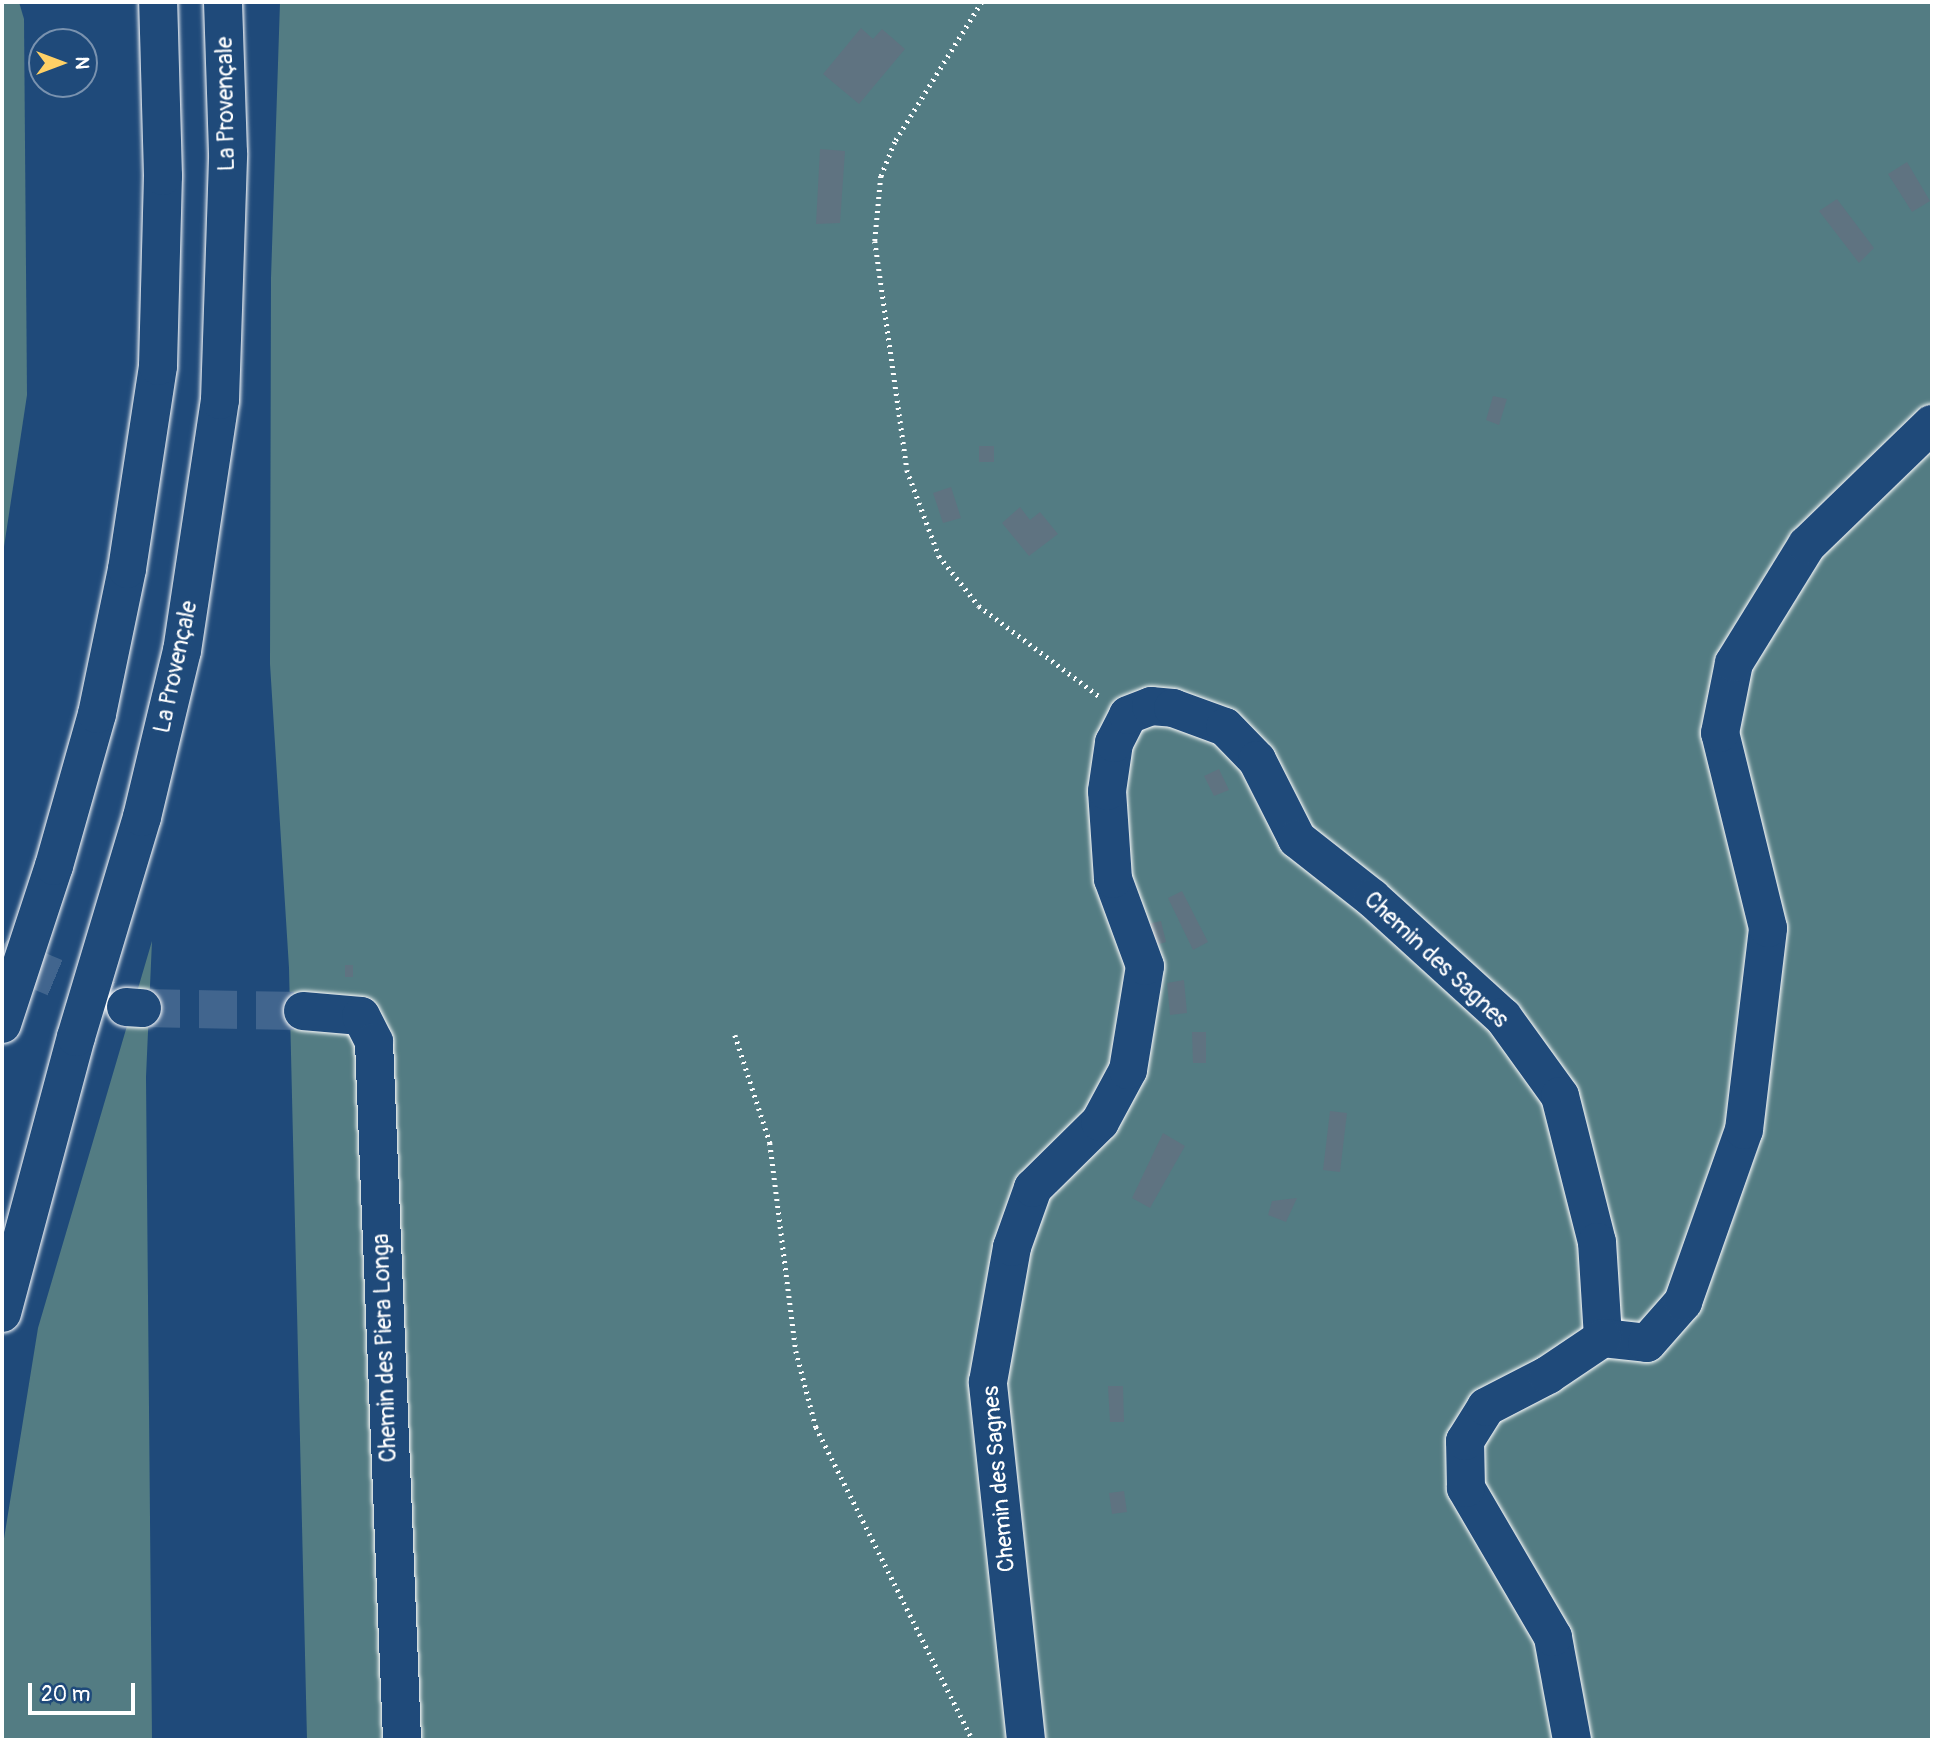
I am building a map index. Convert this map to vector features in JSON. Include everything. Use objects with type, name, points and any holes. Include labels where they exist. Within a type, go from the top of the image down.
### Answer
[{"type":"main road","points":[[2,1024],[54,866],[97,714],[129,556],[158,366],[163,176],[158,2]]},
{"type":"main road","name":"La Provençale","points":[[2,1313],[76,1037],[142,817],[182,651],[220,400],[228,153],[223,2]]},
{"type":"main road","points":[[1572,1740],[1553,1637],[1466,1488],[1465,1441],[1486,1406],[1548,1375],[1603,1338],[1647,1343],[1683,1302],[1744,1130],[1768,928],[1720,733],[1734,663],[1807,545],[1932,425]]},
{"type":"main road","name":"Chemin des Sagnes","points":[[1026,1740],[988,1382],[1012,1247],[1033,1188],[1100,1122],[1128,1070],[1145,966],[1113,879],[1107,791],[1114,743],[1128,715],[1151,706],[1173,708],[1225,727],[1256,760],[1297,839],[1372,898],[1503,1017],[1560,1096],[1597,1242],[1603,1338]]},
{"type":"main road","name":"Chemin des Piera Longa","points":[[303,1011],[361,1016],[374,1042],[402,1740]]},
{"type":"path","points":[[982,2],[895,142],[881,176],[875,241],[906,470],[939,555],[979,606],[1128,715]]},
{"type":"path","points":[[735,1035],[770,1143],[796,1351],[816,1427],[974,1740]]},
{"type":"green space","points":[[2,2],[19,2],[24,19],[27,395],[2,560]]},
{"type":"green space","points":[[280,2],[1932,2],[1932,1740],[307,1740],[289,968],[270,664],[271,278]]},
{"type":"green space","points":[[152,941],[146,1077],[152,1740],[2,1740],[2,1551],[38,1328]]},
{"type":"building","points":[[861,28],[873,39],[882,29],[905,49],[859,104],[823,74]]},
{"type":"building","points":[[820,149],[845,151],[840,223],[816,224]]},
{"type":"building","points":[[1907,162],[1930,201],[1912,212],[1888,174]]},
{"type":"building","points":[[1837,199],[1874,248],[1859,263],[1819,211]]},
{"type":"building","points":[[1493,396],[1507,399],[1499,425],[1486,420]]},
{"type":"building","points":[[979,446],[994,446],[994,462],[979,462]]},
{"type":"building","points":[[951,487],[961,518],[943,523],[933,493]]},
{"type":"building","points":[[1020,507],[1030,520],[1040,512],[1058,534],[1029,556],[1002,523]]},
{"type":"building","points":[[1219,769],[1229,790],[1214,796],[1204,776]]},
{"type":"building","points":[[1182,891],[1208,942],[1193,950],[1168,898]]},
{"type":"building","points":[[1161,921],[1166,942],[1149,947],[1142,925]]},
{"type":"building","points":[[345,965],[353,965],[353,977],[345,977]]},
{"type":"building","points":[[1184,980],[1187,1013],[1170,1015],[1167,983]]},
{"type":"building","points":[[1192,1032],[1206,1032],[1206,1063],[1193,1063]]},
{"type":"building","points":[[1330,1111],[1347,1113],[1340,1172],[1323,1170]]},
{"type":"building","points":[[1163,1133],[1185,1146],[1150,1208],[1132,1198]]},
{"type":"building","points":[[1297,1198],[1286,1222],[1268,1215],[1272,1201]]},
{"type":"building","points":[[1108,1386],[1123,1386],[1124,1422],[1110,1422]]},
{"type":"building","points":[[1124,1491],[1127,1512],[1112,1514],[1109,1493]]},
{"type":"tunnel","points":[[2,946],[20,963],[120,1005]]},
{"type":"tunnel","points":[[142,1008],[303,1011]]}]
